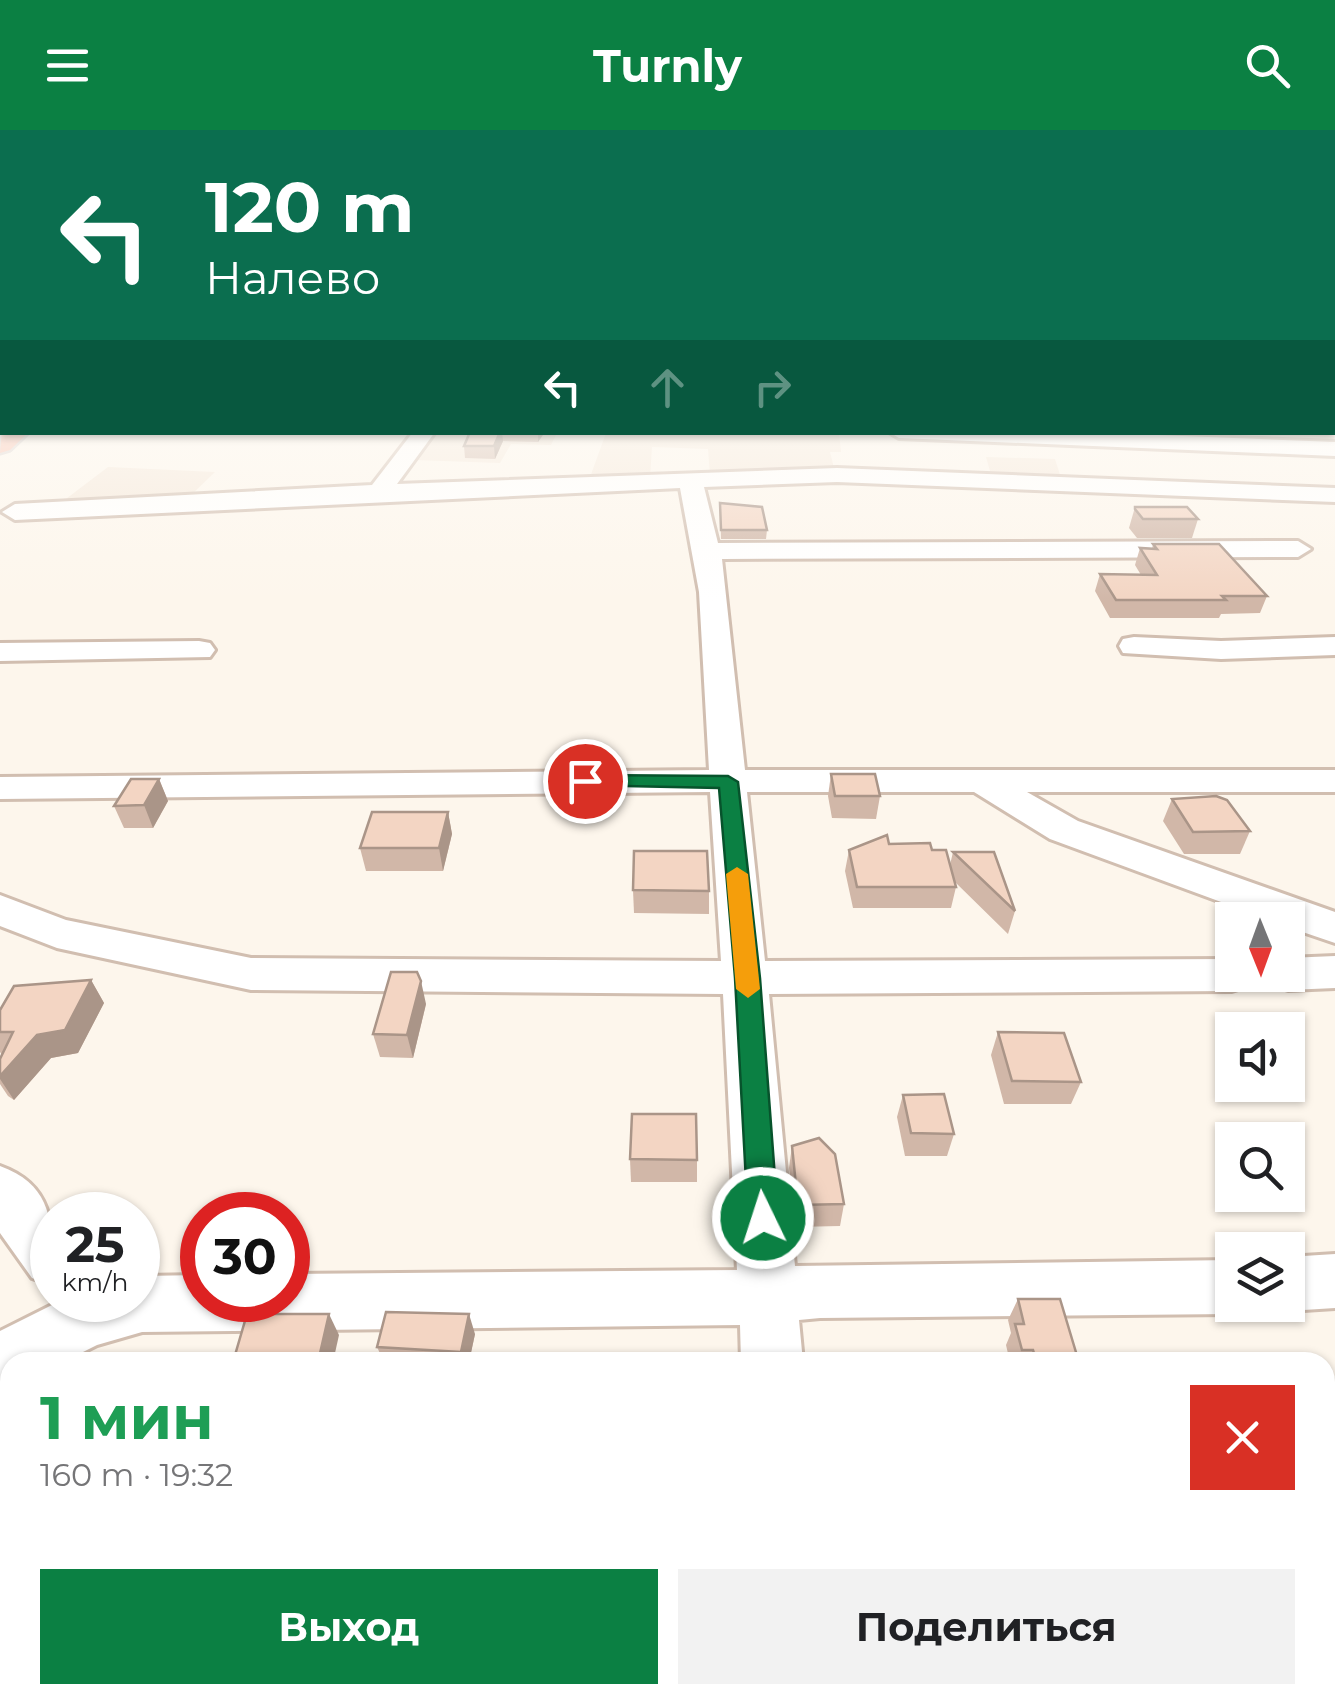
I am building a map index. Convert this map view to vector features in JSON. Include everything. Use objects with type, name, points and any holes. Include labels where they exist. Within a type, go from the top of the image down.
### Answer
[{"type":"street","points":[[379,492],[407,455]]},
{"type":"street","points":[[1066,455],[1080,484]]},
{"type":"street","points":[[1095,455],[1110,486]]},
{"type":"street","points":[[15,512],[379,492],[837,476],[1335,494]]},
{"type":"street","points":[[690,481],[706,551],[719,650],[748,978],[771,1352]]},
{"type":"street","points":[[706,551],[1298,549]]},
{"type":"street","points":[[1134,646],[1221,650],[1335,646]]},
{"type":"street","points":[[0,652],[200,650]]},
{"type":"street","points":[[0,788],[1335,781]]},
{"type":"street","points":[[983,782],[1064,830],[1335,928]]},
{"type":"street","points":[[0,909],[57,933],[251,974],[748,978],[1215,975]]},
{"type":"street","points":[[1305,973],[1335,972]]},
{"type":"street","points":[[0,1190],[30,1230]]},
{"type":"street","points":[[1305,1283],[1335,1281]]},
{"type":"street","points":[[24,1352],[142,1304],[768,1297],[820,1290],[1215,1288]]},
{"type":"shaded area","points":[[418,455],[504,455],[500,463],[414,460]]},
{"type":"shaded area","points":[[598,455],[651,455],[650,478],[589,480]]},
{"type":"shaded area","points":[[709,455],[831,455],[834,468],[710,474]]},
{"type":"shaded area","points":[[986,457],[1055,459],[1062,481],[992,478]]},
{"type":"shaded area","points":[[108,467],[215,472],[187,499],[58,505]]},
{"type":"building","points":[[720,503],[762,507],[767,530],[721,530]]},
{"type":"building","points":[[1135,507],[1187,507],[1198,519],[1143,519]]},
{"type":"building","points":[[1153,544],[1219,544],[1267,596],[1116,600],[1100,574],[1157,575],[1140,548],[1157,549]]},
{"type":"building","points":[[831,774],[875,774],[880,796],[835,796]]},
{"type":"building","points":[[131,779],[159,779],[144,805],[114,806]]},
{"type":"building","points":[[1216,796],[1227,800],[1250,831],[1193,832],[1172,799]]},
{"type":"building","points":[[372,812],[448,812],[439,848],[360,848]]},
{"type":"building","points":[[887,835],[889,844],[930,843],[932,850],[946,850],[956,887],[857,887],[849,850]]},
{"type":"building","points":[[634,851],[707,851],[709,891],[633,890]]},
{"type":"building","points":[[953,852],[994,852],[1015,911]]},
{"type":"building","points":[[391,972],[417,972],[421,981],[407,1035],[373,1034]]},
{"type":"building","points":[[91,980],[65,1030],[37,1035],[0,1076],[0,1059],[13,1032],[0,1032],[0,1010],[14,986]]},
{"type":"building","points":[[998,1032],[1064,1033],[1081,1082],[1012,1081]]},
{"type":"building","points":[[944,1094],[954,1134],[911,1133],[903,1095]]},
{"type":"building","points":[[632,1114],[696,1114],[697,1160],[630,1159]]},
{"type":"building","points":[[819,1138],[835,1154],[844,1204],[798,1205],[792,1146]]},
{"type":"building","points":[[1018,1299],[1060,1299],[1076,1352],[1022,1350],[1015,1324],[1024,1324]]},
{"type":"building","points":[[386,1312],[469,1314],[461,1352],[377,1347]]},
{"type":"building","points":[[310,1314],[329,1314],[320,1352],[236,1352],[245,1322],[310,1322]]},
{"type":"slow traffic","points":[[737,874],[748,989]]},
{"type":"route","points":[[585,781],[728,782],[748,978],[763,1218]]}]
